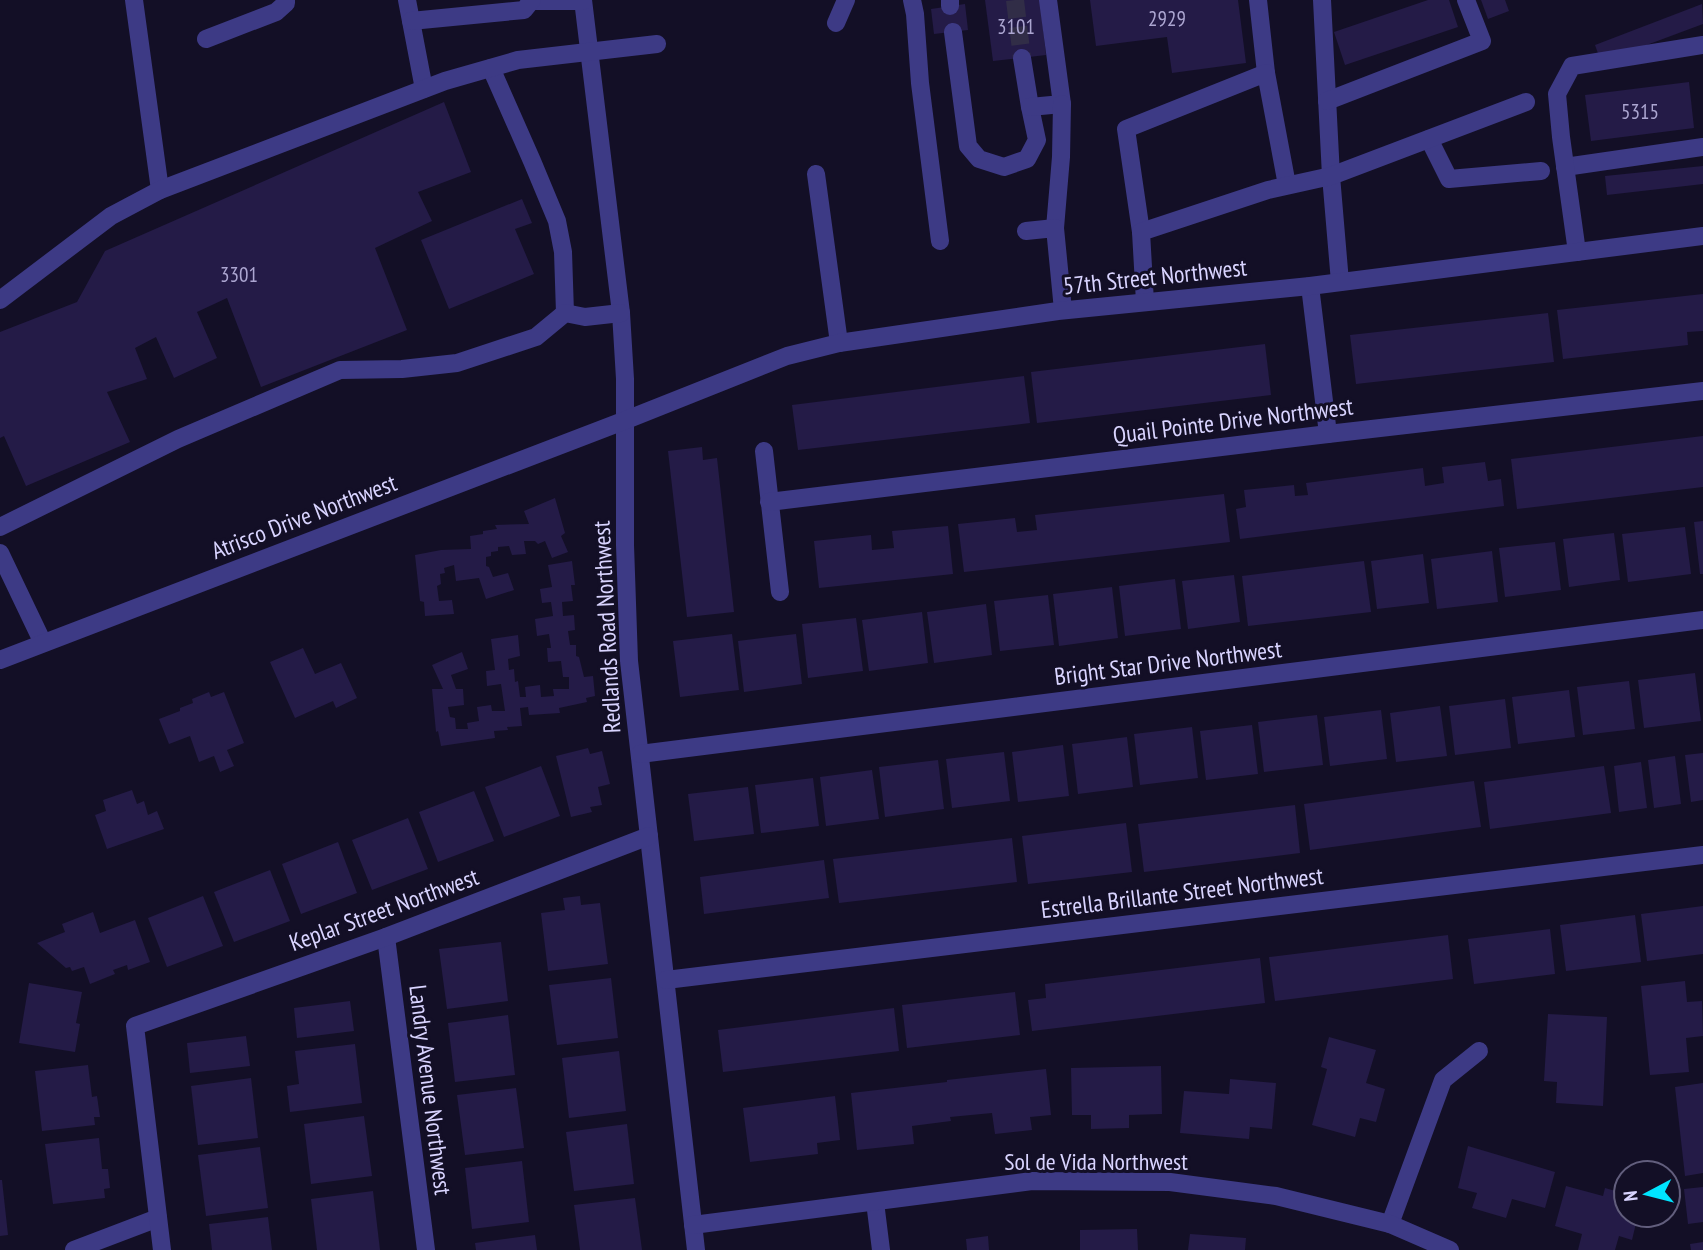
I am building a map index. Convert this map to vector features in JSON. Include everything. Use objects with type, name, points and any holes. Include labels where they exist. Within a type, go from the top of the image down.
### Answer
[{"type":"street","points":[[134,0],[160,190]]},
{"type":"street","points":[[206,39],[276,12],[286,0]]},
{"type":"street","points":[[407,0],[424,89]]},
{"type":"street","points":[[411,21],[524,10],[532,1],[583,0]]},
{"type":"street","name":"Redlands Road Northwest","points":[[583,0],[621,313],[626,420],[624,475],[629,661],[696,1250]]},
{"type":"street","points":[[836,23],[846,0]]},
{"type":"street","points":[[912,0],[940,242]]},
{"type":"street","points":[[1048,0],[1062,104],[1055,228],[1063,310]]},
{"type":"street","points":[[1258,0],[1266,73],[1287,186]]},
{"type":"street","points":[[1328,101],[1482,41],[1466,0]]},
{"type":"street","points":[[1327,1],[1331,176],[1339,282]]},
{"type":"street","points":[[953,32],[968,146],[979,159],[1004,167],[1027,159],[1037,140],[1021,58]]},
{"type":"street","points":[[0,300],[111,216],[160,190],[445,81],[518,60],[657,44]]},
{"type":"street","points":[[1577,252],[1557,94],[1573,66],[1703,45]]},
{"type":"street","points":[[491,68],[557,221],[563,252],[565,313]]},
{"type":"street","points":[[1145,302],[1141,232],[1126,129],[1266,73]]},
{"type":"street","points":[[1141,232],[1268,190],[1331,176],[1527,102]]},
{"type":"street","points":[[1030,107],[1062,104]]},
{"type":"street","points":[[1429,139],[1449,179],[1541,171]]},
{"type":"street","points":[[1565,167],[1703,147]]},
{"type":"street","points":[[816,174],[839,343]]},
{"type":"street","points":[[1026,231],[1055,228]]},
{"type":"street","name":"57th Street Northwest","points":[[626,420],[787,356],[839,343],[1063,310],[1310,286],[1703,236]]},
{"type":"street","points":[[1310,286],[1328,434]]},
{"type":"street","points":[[565,313],[585,317],[621,313]]},
{"type":"street","points":[[0,527],[178,439],[340,370],[402,369],[457,363],[536,337],[565,313]]},
{"type":"street","name":"Quail Pointe Drive Northwest","points":[[769,502],[1703,391]]},
{"type":"street","name":"Atrisco Drive Northwest","points":[[0,660],[626,420]]},
{"type":"street","points":[[764,451],[780,592]]},
{"type":"street","points":[[0,553],[43,643]]},
{"type":"street","name":"Bright Star Drive Northwest","points":[[640,754],[1703,620]]},
{"type":"street","name":"Keplar Street Northwest","points":[[158,1218],[135,1026],[386,937],[649,836]]},
{"type":"street","name":"Estrella Brillante Street Northwest","points":[[666,980],[1703,855]]},
{"type":"street","name":"Landry Avenue Northwest","points":[[386,937],[426,1250]]},
{"type":"street","points":[[1390,1224],[1443,1080],[1479,1051]]},
{"type":"street","name":"Sol de Vida Northwest","points":[[693,1225],[1032,1181],[1170,1182],[1276,1196],[1390,1224],[1450,1250]]},
{"type":"street","points":[[875,1202],[881,1250]]},
{"type":"street","points":[[74,1250],[158,1218],[162,1250]]},
{"type":"building","points":[[985,0],[1040,0],[1046,55],[993,61]]},
{"type":"building","points":[[1090,0],[1238,0],[1246,63],[1172,73],[1167,37],[1096,46]]},
{"type":"building","points":[[1428,0],[1449,0],[1458,27],[1345,65],[1334,32]]},
{"type":"building","points":[[1481,0],[1505,0],[1509,11],[1488,19]]},
{"type":"building","points":[[965,4],[968,30],[934,34],[931,9]]},
{"type":"building","points":[[1702,4],[1703,24],[1601,62],[1595,45]]},
{"type":"building","points":[[1689,82],[1694,128],[1591,141],[1585,95]]},
{"type":"building","points":[[444,102],[471,172],[418,192],[432,221],[375,248],[407,330],[261,387],[227,298],[197,312],[217,358],[174,378],[156,337],[135,348],[147,379],[107,392],[130,442],[26,486],[4,436],[0,438],[0,332],[77,302],[105,251]]},
{"type":"building","points":[[1703,166],[1703,184],[1607,195],[1605,176]]},
{"type":"building","points":[[522,199],[532,223],[515,229],[534,274],[449,309],[421,240]]},
{"type":"building","points":[[1703,294],[1703,331],[1687,332],[1688,345],[1563,359],[1557,310]]},
{"type":"building","points":[[1548,313],[1554,362],[1356,384],[1350,335]]},
{"type":"building","points":[[1265,344],[1271,395],[1037,423],[1031,372]]},
{"type":"building","points":[[1024,376],[1030,423],[798,450],[792,405]]},
{"type":"building","points":[[1703,436],[1703,487],[1517,509],[1511,459]]},
{"type":"building","points":[[702,447],[703,460],[717,458],[734,612],[687,617],[668,451]]},
{"type":"building","points":[[1485,462],[1488,481],[1501,479],[1504,506],[1240,539],[1236,509],[1246,507],[1244,490],[1294,485],[1295,496],[1308,495],[1306,483],[1423,468],[1425,486],[1444,483],[1442,467]]},
{"type":"building","points":[[1224,494],[1230,542],[964,572],[958,524],[1015,518],[1017,532],[1037,530],[1035,515]]},
{"type":"building","points":[[555,498],[565,533],[561,536],[568,552],[552,558],[545,541],[538,544],[535,541],[524,541],[526,554],[512,555],[509,546],[498,547],[498,551],[491,552],[491,556],[486,557],[486,566],[493,577],[508,573],[514,590],[486,599],[479,578],[456,581],[454,565],[444,568],[445,573],[440,574],[441,584],[437,586],[439,601],[452,600],[454,614],[425,616],[424,602],[420,601],[415,555],[441,550],[471,549],[470,536],[497,529],[495,525],[529,524],[524,511]]},
{"type":"building","points":[[1703,521],[1703,574],[1700,574],[1694,522]]},
{"type":"building","points":[[948,526],[953,574],[819,588],[814,541],[871,535],[872,550],[894,548],[892,531]]},
{"type":"building","points":[[1685,527],[1691,574],[1628,582],[1622,534]]},
{"type":"building","points":[[1614,533],[1620,580],[1569,587],[1563,539]]},
{"type":"building","points":[[1555,542],[1561,590],[1505,597],[1499,548]]},
{"type":"building","points":[[1492,551],[1498,602],[1437,609],[1431,559]]},
{"type":"building","points":[[1423,554],[1429,603],[1377,609],[1371,561]]},
{"type":"building","points":[[572,561],[575,585],[571,585],[573,601],[562,602],[563,616],[574,615],[575,630],[568,631],[570,645],[576,645],[576,656],[579,657],[584,677],[593,676],[595,696],[586,698],[587,702],[559,708],[560,713],[529,715],[528,707],[520,708],[522,726],[494,731],[495,738],[441,746],[438,731],[436,732],[432,689],[443,689],[432,665],[462,652],[468,669],[451,675],[456,689],[463,689],[464,705],[448,707],[450,717],[455,718],[456,729],[468,729],[467,723],[479,721],[477,707],[491,705],[492,711],[505,711],[501,684],[487,686],[486,671],[495,670],[491,639],[518,635],[520,656],[508,659],[509,670],[514,669],[515,682],[518,681],[520,697],[526,697],[525,687],[540,685],[541,697],[554,696],[553,689],[569,689],[569,677],[563,677],[561,661],[548,662],[547,648],[551,648],[549,634],[537,636],[535,619],[553,616],[551,602],[542,603],[540,589],[552,587],[548,565]]},
{"type":"building","points":[[1364,561],[1371,612],[1248,626],[1242,576]]},
{"type":"building","points":[[1234,575],[1240,622],[1188,629],[1182,581]]},
{"type":"building","points":[[1175,579],[1181,629],[1125,636],[1119,586]]},
{"type":"building","points":[[1112,587],[1118,638],[1059,646],[1053,594]]},
{"type":"building","points":[[1048,595],[1054,645],[1000,651],[994,601]]},
{"type":"building","points":[[986,604],[992,655],[934,663],[927,612]]},
{"type":"building","points":[[922,612],[928,663],[869,671],[862,620]]},
{"type":"building","points":[[856,618],[863,671],[808,678],[802,624]]},
{"type":"building","points":[[732,634],[739,690],[680,697],[673,641]]},
{"type":"building","points":[[796,634],[802,684],[744,692],[738,641]]},
{"type":"building","points":[[303,648],[315,674],[341,663],[357,698],[336,708],[333,701],[295,718],[270,662]]},
{"type":"building","points":[[1695,673],[1701,721],[1644,728],[1638,680]]},
{"type":"building","points":[[1629,681],[1635,729],[1583,735],[1577,687]]},
{"type":"building","points":[[1569,690],[1575,737],[1518,744],[1512,697]]},
{"type":"building","points":[[209,692],[211,697],[224,692],[244,743],[227,750],[234,766],[220,772],[214,756],[199,762],[190,736],[169,744],[159,719],[180,711],[180,708],[193,703],[192,699]]},
{"type":"building","points":[[1505,699],[1511,748],[1455,755],[1449,706]]},
{"type":"building","points":[[1440,706],[1447,756],[1396,762],[1390,713]]},
{"type":"building","points":[[1381,710],[1387,759],[1330,766],[1324,717]]},
{"type":"building","points":[[1317,715],[1323,765],[1264,772],[1258,722]]},
{"type":"building","points":[[1252,725],[1258,774],[1206,780],[1200,731]]},
{"type":"building","points":[[1192,727],[1198,778],[1140,785],[1134,734]]},
{"type":"building","points":[[1127,737],[1133,787],[1078,794],[1072,744]]},
{"type":"building","points":[[1063,745],[1069,796],[1018,802],[1012,752]]},
{"type":"building","points":[[588,748],[590,754],[602,751],[610,784],[598,787],[602,805],[590,807],[592,812],[571,817],[556,756]]},
{"type":"building","points":[[1004,752],[1010,801],[952,808],[946,759]]},
{"type":"building","points":[[1703,753],[1703,800],[1691,802],[1685,755]]},
{"type":"building","points":[[1675,756],[1681,804],[1654,808],[1648,760]]},
{"type":"building","points":[[938,760],[944,809],[885,817],[879,767]]},
{"type":"building","points":[[1641,762],[1647,808],[1619,812],[1614,766]]},
{"type":"building","points":[[541,766],[560,816],[504,837],[485,787]]},
{"type":"building","points":[[1604,766],[1611,813],[1490,829],[1484,782]]},
{"type":"building","points":[[872,770],[879,819],[826,826],[820,777]]},
{"type":"building","points":[[813,778],[819,826],[761,833],[755,785]]},
{"type":"building","points":[[1474,781],[1481,827],[1310,850],[1304,804]]},
{"type":"building","points":[[748,787],[754,834],[694,841],[688,794]]},
{"type":"building","points":[[132,790],[137,804],[144,801],[148,815],[157,811],[164,829],[107,849],[95,815],[106,811],[103,800]]},
{"type":"building","points":[[474,791],[494,841],[438,862],[419,812]]},
{"type":"building","points":[[1295,805],[1300,853],[1144,872],[1138,824]]},
{"type":"building","points":[[408,818],[428,869],[372,890],[352,840]]},
{"type":"building","points":[[1126,823],[1132,872],[1028,884],[1022,836]]},
{"type":"building","points":[[1012,838],[1017,882],[839,903],[833,859]]},
{"type":"building","points":[[338,842],[357,893],[301,914],[282,864]]},
{"type":"building","points":[[824,860],[829,898],[704,914],[700,877]]},
{"type":"building","points":[[270,870],[290,921],[234,942],[214,892]]},
{"type":"building","points":[[203,896],[223,946],[167,967],[148,918]]},
{"type":"building","points":[[580,896],[581,905],[600,903],[608,964],[548,971],[541,913],[565,910],[563,898]]},
{"type":"building","points":[[1703,906],[1703,954],[1647,961],[1641,914]]},
{"type":"building","points":[[93,912],[100,933],[135,920],[150,962],[128,970],[127,965],[113,970],[115,974],[90,984],[84,967],[72,971],[70,967],[66,968],[37,943],[65,932],[62,924]]},
{"type":"building","points":[[1635,915],[1641,962],[1566,971],[1560,925]]},
{"type":"building","points":[[1550,929],[1555,974],[1474,984],[1468,939]]},
{"type":"building","points":[[1448,935],[1453,979],[1275,1001],[1269,957]]},
{"type":"building","points":[[501,942],[508,1001],[447,1009],[439,949]]},
{"type":"building","points":[[1260,958],[1265,1003],[1032,1031],[1028,1000],[1046,998],[1045,984]]},
{"type":"building","points":[[611,978],[618,1038],[557,1045],[549,985]]},
{"type":"building","points":[[1685,981],[1687,1002],[1702,1001],[1703,1036],[1686,1038],[1689,1072],[1650,1075],[1641,986]]},
{"type":"building","points":[[29,983],[82,992],[76,1023],[80,1024],[75,1052],[19,1043]]},
{"type":"building","points":[[1015,992],[1020,1035],[907,1048],[902,1005]]},
{"type":"building","points":[[350,1001],[354,1031],[297,1038],[294,1008]]},
{"type":"building","points":[[894,1008],[899,1051],[723,1072],[718,1030]]},
{"type":"building","points":[[1548,1014],[1607,1017],[1603,1106],[1556,1103],[1557,1082],[1544,1081]]},
{"type":"building","points":[[508,1015],[515,1075],[455,1082],[448,1023]]},
{"type":"building","points":[[246,1036],[250,1066],[190,1073],[187,1043]]},
{"type":"building","points":[[1329,1037],[1376,1050],[1366,1083],[1385,1089],[1376,1122],[1360,1118],[1355,1137],[1312,1125],[1327,1069],[1321,1067]]},
{"type":"building","points":[[355,1044],[362,1103],[290,1112],[287,1086],[299,1084],[295,1051]]},
{"type":"building","points":[[619,1051],[626,1111],[569,1118],[562,1058]]},
{"type":"building","points":[[88,1065],[92,1097],[97,1096],[100,1117],[94,1117],[95,1125],[42,1131],[35,1071]]},
{"type":"building","points":[[1161,1066],[1162,1114],[1129,1115],[1129,1128],[1091,1129],[1091,1115],[1072,1115],[1071,1068]]},
{"type":"building","points":[[1046,1069],[1051,1115],[1030,1117],[1032,1130],[995,1134],[992,1113],[950,1117],[951,1121],[912,1126],[914,1144],[857,1150],[851,1093]]},
{"type":"building","points":[[251,1078],[258,1138],[198,1145],[191,1086]]},
{"type":"building","points":[[1230,1079],[1276,1083],[1272,1129],[1250,1127],[1249,1139],[1180,1133],[1184,1091],[1229,1094]]},
{"type":"building","points":[[1703,1083],[1703,1173],[1685,1176],[1675,1087]]},
{"type":"building","points":[[516,1088],[524,1148],[465,1155],[457,1095]]},
{"type":"building","points":[[835,1096],[840,1140],[817,1143],[818,1154],[750,1162],[743,1108]]},
{"type":"building","points":[[364,1116],[372,1176],[311,1184],[304,1124]]},
{"type":"building","points":[[627,1124],[634,1184],[574,1191],[566,1132]]},
{"type":"building","points":[[99,1138],[102,1169],[108,1169],[110,1188],[104,1189],[105,1198],[53,1204],[45,1144]]},
{"type":"building","points":[[1468,1146],[1555,1172],[1545,1208],[1512,1199],[1506,1218],[1472,1208],[1477,1193],[1458,1188]]},
{"type":"building","points":[[260,1147],[268,1208],[206,1216],[198,1155]]},
{"type":"building","points":[[522,1161],[529,1222],[472,1229],[465,1168]]},
{"type":"building","points":[[0,1180],[8,1235],[0,1236]]},
{"type":"building","points":[[1566,1186],[1603,1196],[1605,1188],[1612,1190],[1612,1229],[1635,1229],[1632,1240],[1619,1236],[1615,1250],[1578,1250],[1582,1234],[1555,1226]]},
{"type":"building","points":[[1703,1187],[1703,1222],[1688,1224],[1684,1189]]},
{"type":"building","points":[[373,1191],[380,1250],[317,1250],[311,1199]]},
{"type":"building","points":[[635,1198],[642,1250],[580,1250],[574,1205]]},
{"type":"building","points":[[268,1217],[272,1250],[212,1250],[209,1224]]},
{"type":"building","points":[[1137,1229],[1138,1250],[1080,1250],[1080,1230]]},
{"type":"building","points":[[1190,1234],[1246,1238],[1245,1250],[1188,1250]]},
{"type":"building","points":[[535,1235],[537,1250],[476,1250],[475,1243]]},
{"type":"building","points":[[988,1236],[989,1250],[967,1250],[966,1239]]},
{"type":"building","points":[[1703,1242],[1703,1250],[1691,1250],[1690,1244]]},
{"type":"tunnel","points":[[1015,0],[1022,58]]}]
